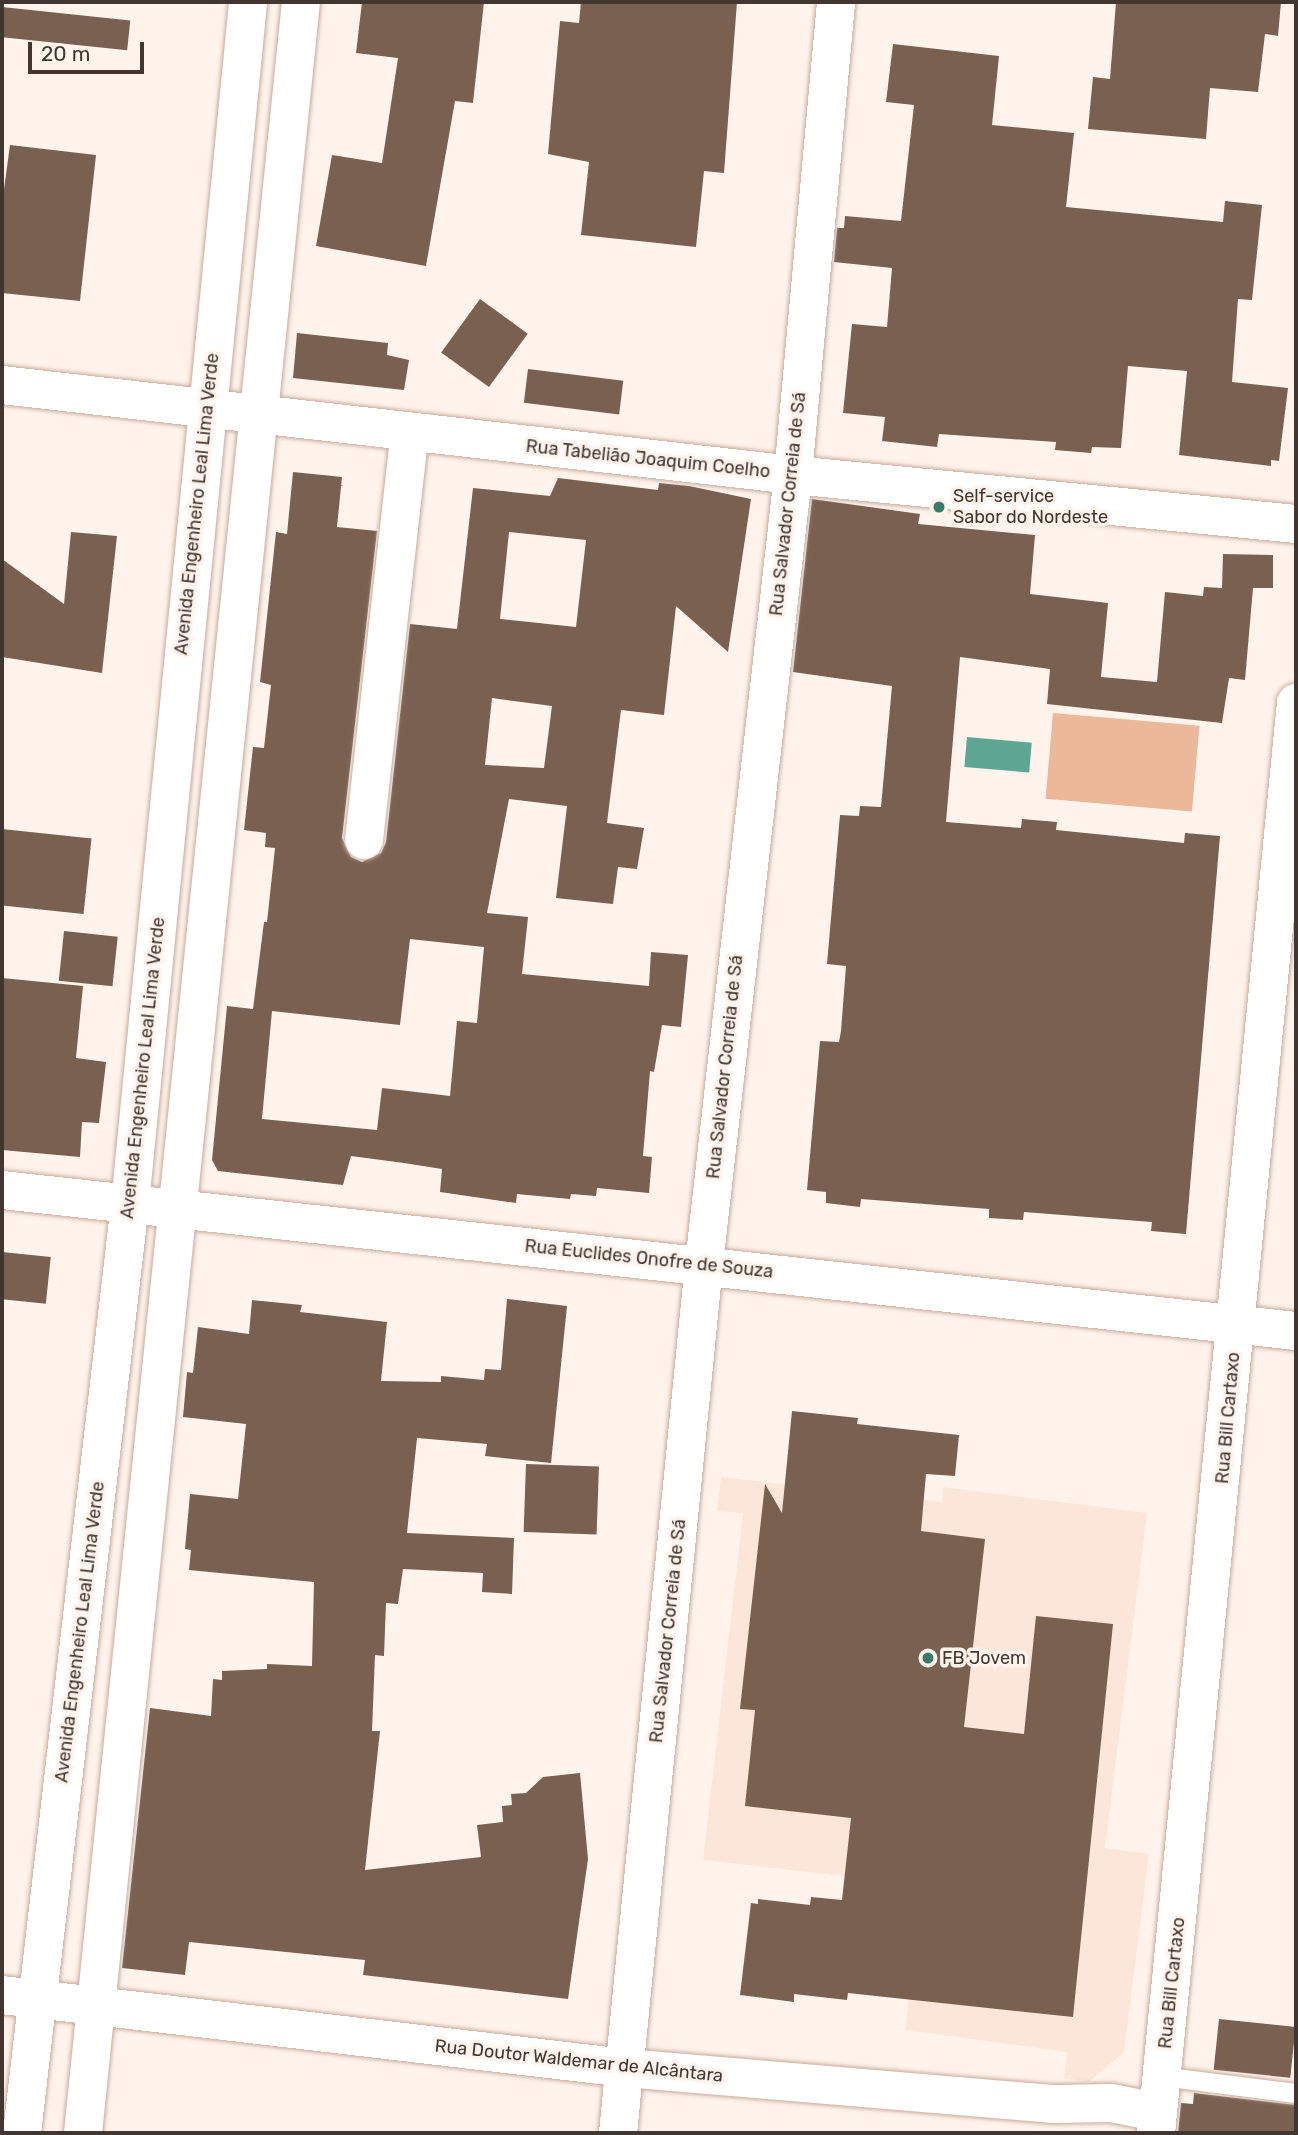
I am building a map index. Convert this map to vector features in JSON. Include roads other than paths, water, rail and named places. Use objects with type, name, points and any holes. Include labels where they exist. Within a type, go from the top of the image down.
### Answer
[{"type":"street","name":"Avenida Engenheiro Leal Lima Verde","points":[[22,2133],[19,1997],[130,1204],[248,2]]},
{"type":"street","points":[[83,2133],[180,1208],[301,2]]},
{"type":"street","name":"Rua Salvador Correia de Sá","points":[[618,2133],[704,1264],[793,475],[835,2]]},
{"type":"street","name":"Rua Tabelião Joaquim Coelho","points":[[2,385],[793,475],[1296,524]]},
{"type":"street","points":[[364,840],[411,432]]},
{"type":"street","name":"Rua Bill Cartaxo","points":[[1158,2107],[1236,1325],[1291,839],[1296,703]]},
{"type":"street","name":"Rua Euclides Onofre de Souza","points":[[2,1190],[704,1264],[1296,1331]]},
{"type":"street","name":"Rua Doutor Waldemar de Alcântara","points":[[19,1997],[625,2068],[1054,2104],[1111,2103],[1158,2107]]},
{"type":"lane","name":"Rua Doutor Waldemar de Alcântara","points":[[1158,2107],[1296,2092]]},
{"type":"place","name":"Self-service Sabor do Nordeste","points":[[939,507]]},
{"type":"place","name":"FB Jovem","points":[[928,1658]]}]
